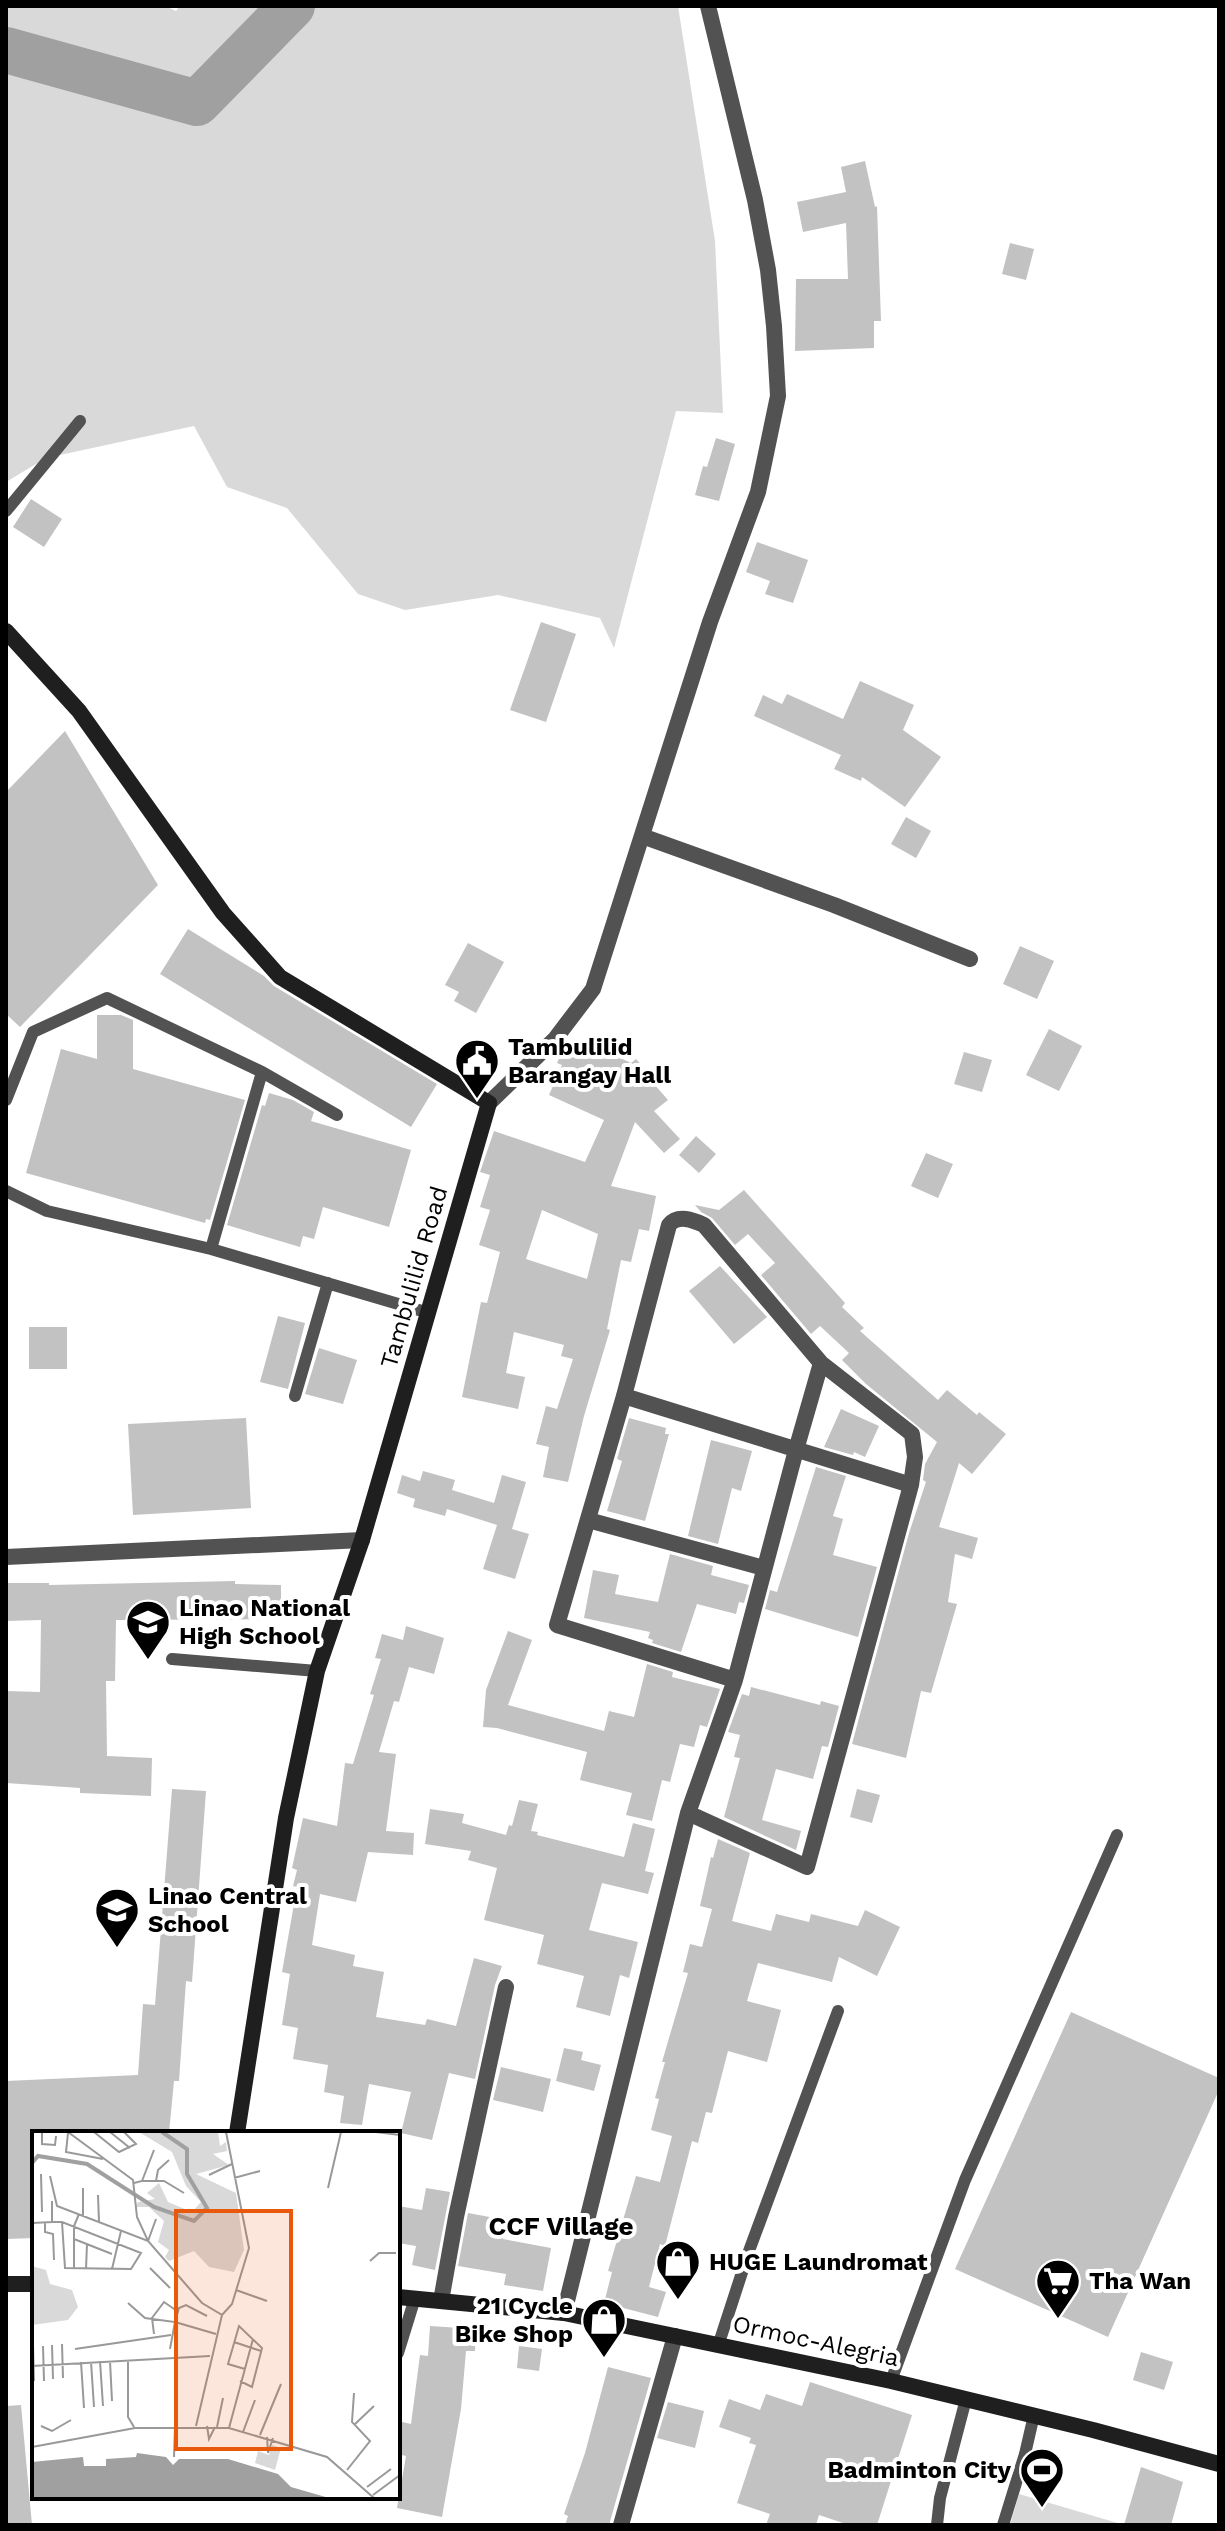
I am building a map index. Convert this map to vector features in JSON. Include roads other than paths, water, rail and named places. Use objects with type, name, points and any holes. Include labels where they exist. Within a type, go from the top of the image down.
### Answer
[{"type":"street","points":[[6,631],[79,711],[223,913],[280,977],[489,1103],[555,1039],[593,989],[710,622],[758,492],[778,396],[774,326],[755,200],[708,6]]},
{"type":"street","points":[[642,836],[834,905],[970,959]]},
{"type":"street","name":"Tambulilid Road","points":[[237,2131],[286,1818],[317,1671],[362,1540],[489,1103]]},
{"type":"street","points":[[688,1813],[807,1867],[911,1485],[915,1457],[912,1434],[821,1363],[704,1225],[694,1220],[678,1220],[669,1225],[624,1396],[557,1625],[735,1680]]},
{"type":"street","points":[[564,2313],[688,1813],[735,1680],[821,1363]]},
{"type":"street","points":[[624,1396],[911,1485]]},
{"type":"street","points":[[588,1520],[764,1568]]},
{"type":"street","points":[[6,1557],[362,1540]]},
{"type":"street","points":[[441,2301],[506,1987]]},
{"type":"street","points":[[6,2284],[32,2284]]},
{"type":"street","name":"Ormoc-Alegria","points":[[406,2298],[564,2313],[891,2381],[1219,2464]]},
{"type":"street","points":[[621,2525],[675,2336]]},
{"type":"lane","points":[[6,511],[80,421]]},
{"type":"lane","points":[[6,1100],[33,1032],[107,998],[262,1072],[337,1115]]},
{"type":"lane","points":[[6,1059],[18,1070]]},
{"type":"lane","points":[[211,1249],[262,1072]]},
{"type":"lane","points":[[6,1191],[47,1211],[211,1249],[429,1313]]},
{"type":"lane","points":[[295,1396],[328,1283]]},
{"type":"lane","points":[[172,1659],[317,1671]]},
{"type":"lane","points":[[891,2381],[965,2180],[1117,1835]]},
{"type":"lane","points":[[718,2346],[749,2251],[838,2011]]},
{"type":"lane","points":[[400,2339],[406,2298]]},
{"type":"lane","points":[[937,2525],[940,2498],[966,2399]]},
{"type":"lane","points":[[1003,2525],[1034,2415]]},
{"type":"waterway","points":[[6,50],[197,103],[292,6]]},
{"type":"place","name":"Tambulilid Barangay Hall","points":[[477,1100]]},
{"type":"place","name":"Linao National High School","points":[[148,1661]]},
{"type":"place","name":"Linao Central School","points":[[117,1949]]},
{"type":"place","name":"HUGE Laundromat","points":[[678,2301]]},
{"type":"place","name":"Tha Wan","points":[[1058,2320]]},
{"type":"place","name":"21 Cycle Bike Shop","points":[[604,2359]]},
{"type":"place","name":"Badminton City","points":[[1042,2509]]},
{"type":"district","name":"CCF Village","points":[[561,2226]]}]
